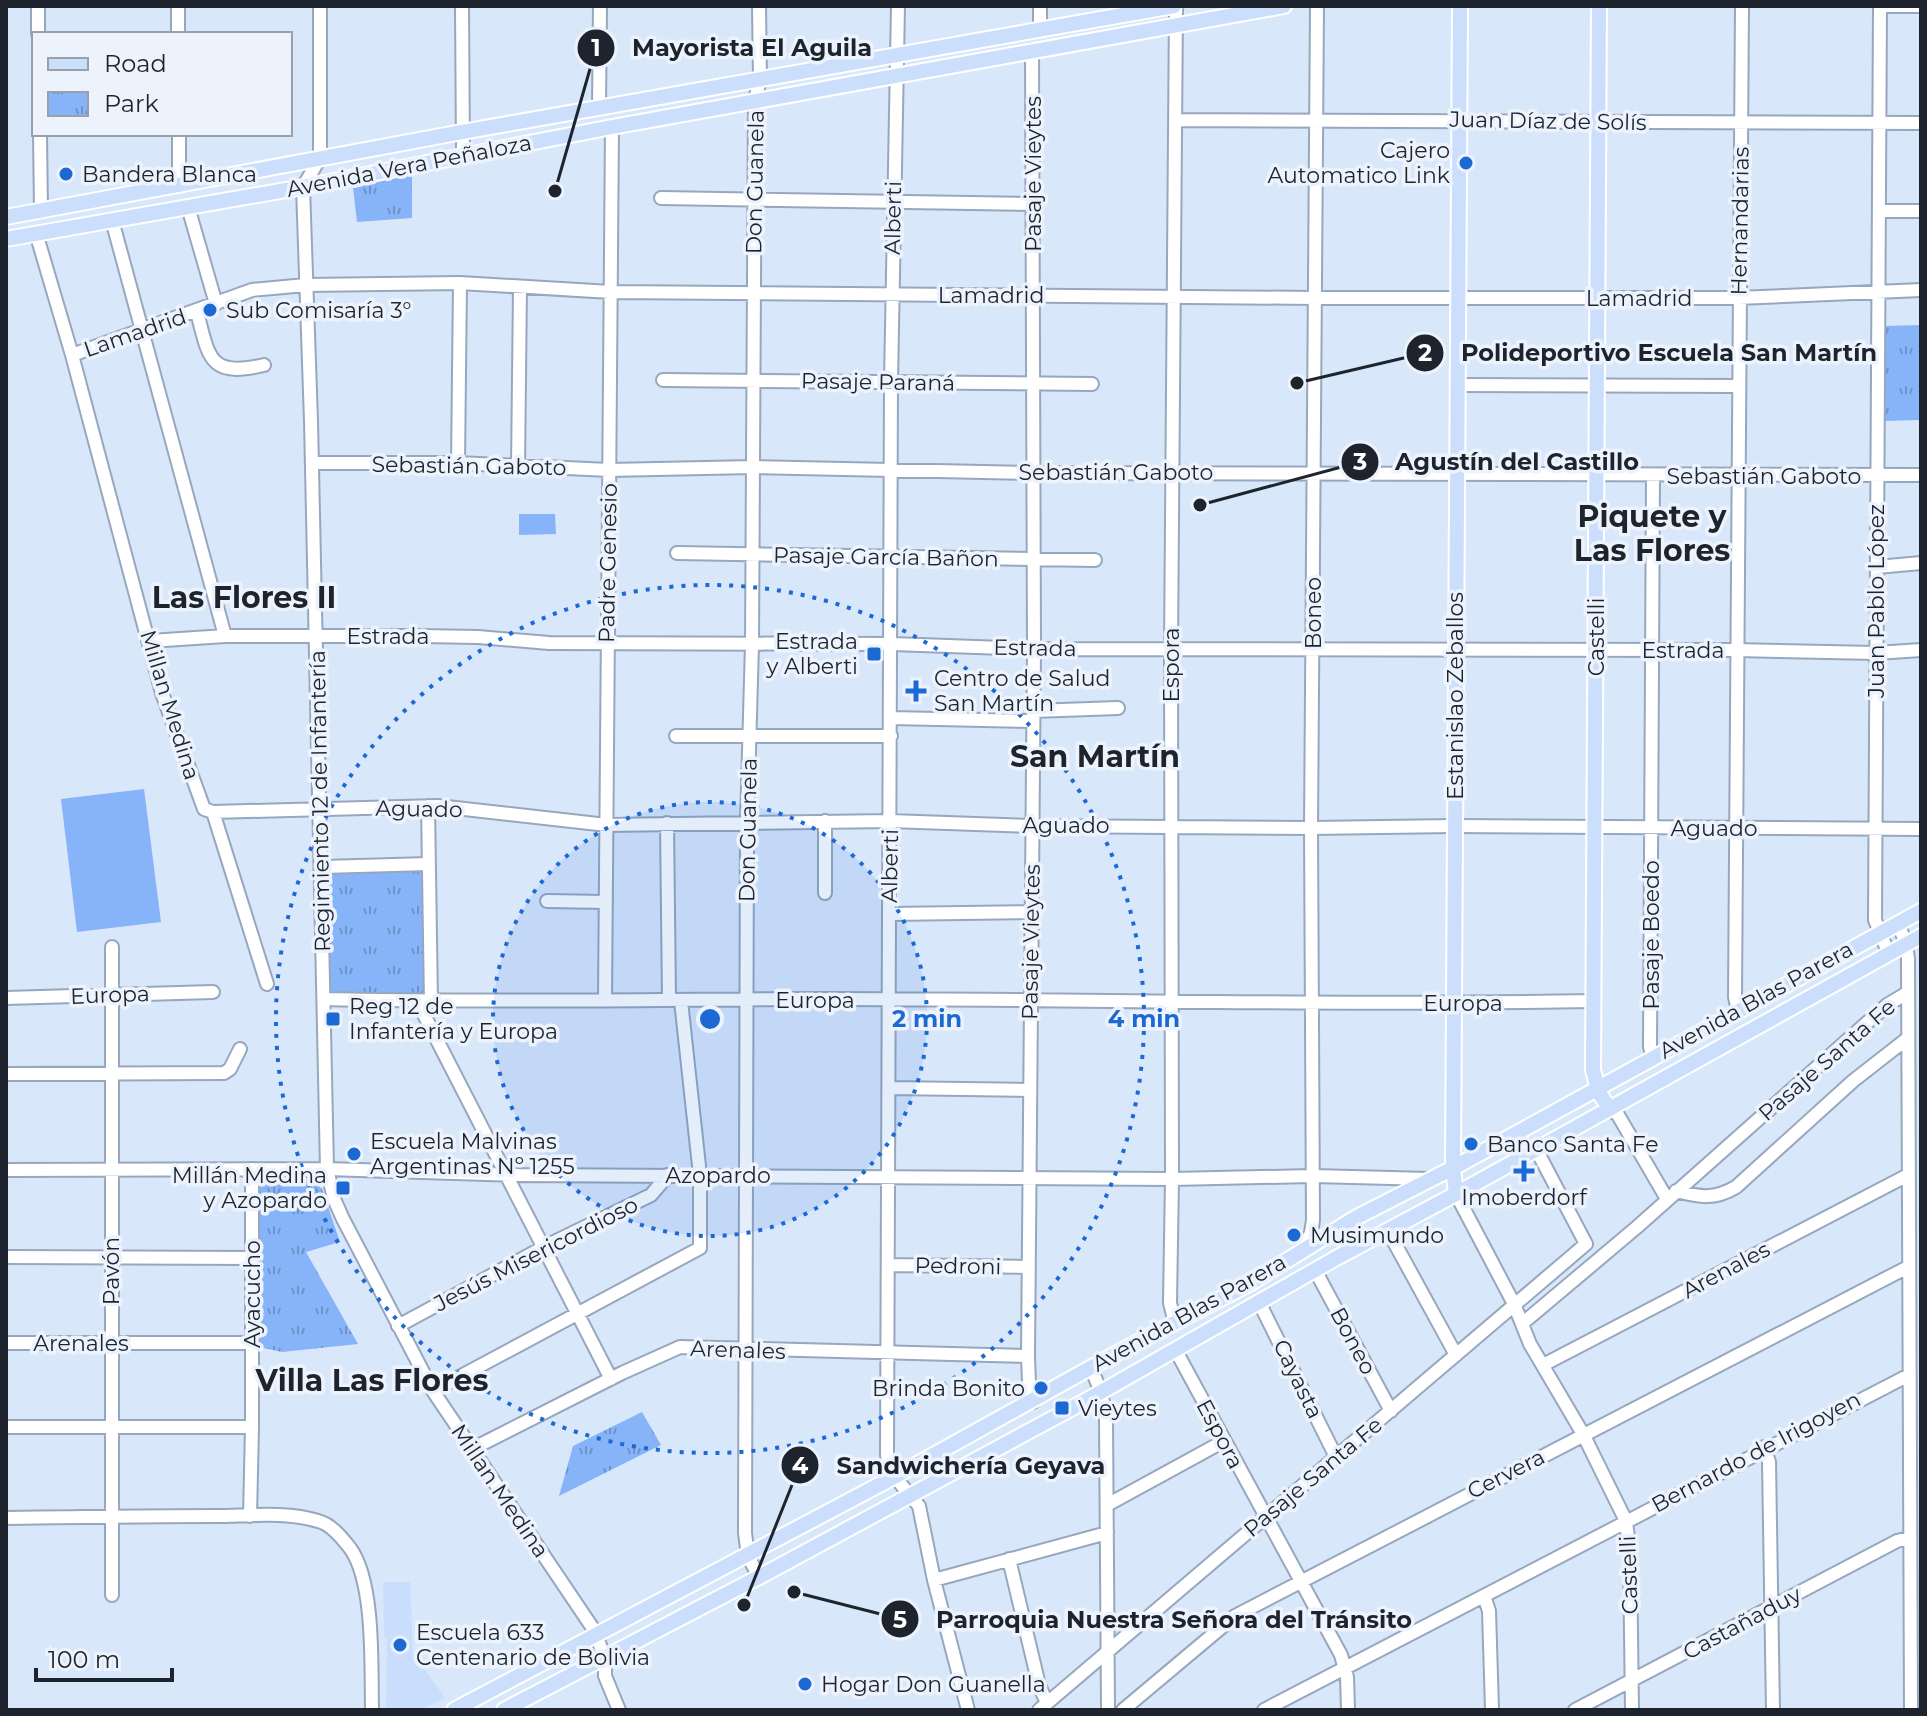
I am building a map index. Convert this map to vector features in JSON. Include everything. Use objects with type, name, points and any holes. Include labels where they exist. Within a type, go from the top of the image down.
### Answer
[{"type":"main road","name":"Avenida Vera Peñaloza","points":[[6,217],[462,132],[1175,6]]},
{"type":"main road","name":"Avenida Vera Peñaloza","points":[[6,239],[303,187],[755,100],[1284,6]]},
{"type":"main road","name":"Estanislao Zeballos","points":[[1456,1194],[1453,1168],[1454,826],[1460,6]]},
{"type":"main road","name":"Castelli","points":[[1599,6],[1593,1070],[1596,1087],[1610,1109]]},
{"type":"main road","name":"Avenida Blas Parera","points":[[454,1710],[1033,1402],[1249,1284],[1321,1238],[1921,911]]},
{"type":"main road","name":"Avenida Blas Parera","points":[[514,1708],[1101,1392],[1338,1257],[1921,936]]},
{"type":"street","points":[[38,6],[38,32]]},
{"type":"street","points":[[178,6],[178,32]]},
{"type":"street","points":[[303,187],[320,158],[320,6]]},
{"type":"street","points":[[462,6],[463,154]]},
{"type":"street","points":[[599,108],[600,6]]},
{"type":"street","name":"Don Guanela","points":[[759,6],[760,80],[755,100],[745,1176],[745,1533],[748,1556],[759,1577]]},
{"type":"street","name":"Alberti","points":[[894,1477],[887,1464],[887,1353],[891,382],[898,6]]},
{"type":"street","points":[[1040,6],[1040,30]]},
{"type":"street","name":"Espora","points":[[1175,6],[1170,825],[1170,1303],[1175,1323]]},
{"type":"street","name":"Boneo","points":[[1302,1249],[1309,1240],[1313,1220],[1311,828],[1317,6]]},
{"type":"street","name":"Hernandarias","points":[[1738,1011],[1735,997],[1734,828],[1742,6]]},
{"type":"street","points":[[1880,6],[1921,6]]},
{"type":"street","name":"Juan Pablo López","points":[[1880,6],[1881,292],[1876,476],[1875,920],[1888,952]]},
{"type":"street","name":"Pasaje Vieytes","points":[[1032,50],[1034,649],[1028,1356],[1033,1402]]},
{"type":"street","name":"Juan Díaz de Solís","points":[[1175,120],[1921,123]]},
{"type":"street","name":"Padre Genesio","points":[[605,999],[612,127]]},
{"type":"street","points":[[40,136],[41,210]]},
{"type":"street","points":[[179,136],[179,185]]},
{"type":"street","name":"Regimiento 12 de Infantería","points":[[303,187],[327,1169]]},
{"type":"street","points":[[661,198],[1033,204]]},
{"type":"street","points":[[188,207],[216,304]]},
{"type":"street","points":[[1879,211],[1921,211]]},
{"type":"street","points":[[112,220],[225,636]]},
{"type":"street","name":"Millan Medina","points":[[36,233],[72,355],[162,693],[204,809],[213,812],[267,984]]},
{"type":"street","points":[[458,463],[460,283]]},
{"type":"street","name":"Lamadrid","points":[[72,355],[252,290],[306,285],[460,283],[611,292],[1314,298],[1738,298],[1921,290]]},
{"type":"street","points":[[518,467],[520,287]]},
{"type":"street","points":[[197,312],[208,354],[220,366],[233,371],[264,365]]},
{"type":"street","name":"Pasaje Paraná","points":[[663,380],[1092,384]]},
{"type":"street","points":[[1457,385],[1738,386]]},
{"type":"street","name":"Sebastián Gaboto","points":[[312,463],[458,463],[609,470],[753,467],[1033,473],[1921,475]]},
{"type":"street","name":"Pasaje Boedo","points":[[1653,476],[1650,1047],[1653,1057]]},
{"type":"street","name":"Pasaje García Bañon","points":[[677,553],[1095,560]]},
{"type":"street","points":[[1877,567],[1921,563]]},
{"type":"street","name":"Estrada","points":[[150,641],[225,636],[316,636],[478,637],[549,643],[892,644],[1034,649],[1596,649],[1876,653],[1921,650]]},
{"type":"street","points":[[891,718],[1033,716],[1118,708]]},
{"type":"street","points":[[676,736],[891,736]]},
{"type":"street","points":[[428,806],[431,1002]]},
{"type":"street","name":"Aguado","points":[[213,812],[428,806],[607,825],[890,821],[1032,826],[1921,829]]},
{"type":"street","points":[[825,821],[825,893]]},
{"type":"street","points":[[433,1391],[700,1248],[700,1175],[675,1001],[667,823]]},
{"type":"street","points":[[322,867],[429,864]]},
{"type":"street","points":[[547,901],[606,902]]},
{"type":"street","points":[[890,914],[1031,912]]},
{"type":"street","points":[[1898,923],[1906,944],[1908,1038],[1911,1710]]},
{"type":"street","name":"Pavón","points":[[112,947],[112,1595]]},
{"type":"street","name":"Europa","points":[[6,998],[213,992]]},
{"type":"street","name":"Pasaje Santa Fe","points":[[1523,1323],[1887,1005],[1907,993]]},
{"type":"street","name":"Europa","points":[[324,999],[431,1002],[605,999],[1454,1004],[1593,1001]]},
{"type":"street","points":[[417,1001],[611,1379]]},
{"type":"street","name":"Pasaje Santa Fe","points":[[1671,1195],[1704,1198],[1736,1187],[1853,1081],[1908,1038]]},
{"type":"street","points":[[6,1074],[224,1073],[230,1069],[240,1049]]},
{"type":"street","points":[[889,1088],[1029,1090]]},
{"type":"street","name":"Castelli","points":[[1610,1109],[1618,1115],[1671,1195]]},
{"type":"street","name":"Pasaje Santa Fe","points":[[1043,1707],[1586,1244],[1536,1149]]},
{"type":"street","name":"Ayacucho","points":[[250,1516],[252,1169]]},
{"type":"street","name":"Millan Medina","points":[[327,1169],[343,1219],[433,1391],[597,1636]]},
{"type":"street","name":"Azopardo","points":[[6,1170],[327,1169],[505,1174],[1429,1179]]},
{"type":"street","name":"Jesús Misericordioso","points":[[398,1326],[544,1247],[651,1195],[668,1175]]},
{"type":"street","name":"Arenales","points":[[1543,1365],[1908,1175]]},
{"type":"street","name":"Estanislao Zeballos","points":[[1456,1194],[1543,1365]]},
{"type":"street","name":"Boneo","points":[[1313,1220],[1321,1238],[1338,1257]]},
{"type":"street","points":[[1388,1231],[1456,1355]]},
{"type":"street","points":[[6,1257],[252,1258]]},
{"type":"street","name":"Pedroni","points":[[889,1265],[1028,1267]]},
{"type":"street","name":"Cervera","points":[[1123,1710],[1235,1616],[1908,1267]]},
{"type":"street","name":"Boneo","points":[[1315,1270],[1391,1411]]},
{"type":"street","name":"Cayasta","points":[[1259,1302],[1336,1457]]},
{"type":"street","name":"Arenales","points":[[6,1343],[252,1343]]},
{"type":"street","name":"Arenales","points":[[470,1450],[680,1347],[1028,1356]]},
{"type":"street","name":"Espora","points":[[1175,1349],[1265,1518]]},
{"type":"street","name":"Castelli","points":[[1543,1365],[1583,1434],[1626,1521],[1630,1555],[1632,1710]]},
{"type":"street","points":[[1091,1368],[1101,1392],[1106,1417],[1108,1710]]},
{"type":"street","name":"Bernardo de Irigoyen","points":[[1264,1710],[1764,1447],[1909,1375]]},
{"type":"street","points":[[6,1427],[252,1427]]},
{"type":"street","points":[[1107,1505],[1224,1441]]},
{"type":"street","points":[[1764,1447],[1769,1462],[1773,1710]]},
{"type":"street","points":[[894,1477],[919,1506],[934,1580],[968,1710]]},
{"type":"street","points":[[6,1518],[250,1516],[321,1521],[352,1550],[361,1569],[366,1594],[372,1710]]},
{"type":"street","points":[[1265,1518],[1346,1667],[1348,1710]]},
{"type":"street","points":[[934,1580],[1107,1533]]},
{"type":"street","name":"Castañaduy","points":[[1575,1710],[1897,1541],[1909,1538]]},
{"type":"street","points":[[1009,1559],[1043,1707]]},
{"type":"street","points":[[1484,1596],[1489,1611],[1492,1710]]},
{"type":"street","points":[[597,1636],[605,1658],[605,1676],[619,1710]]},
{"type":"shaded area","name":"Escuela 633 Centenario de Bolivia","points":[[383,1582],[410,1582],[413,1653],[445,1698],[421,1710],[386,1710],[387,1638],[384,1637]]},
{"type":"green space","points":[[412,174],[412,218],[357,222],[353,188]]},
{"type":"green space","points":[[1921,325],[1921,420],[1884,421],[1882,326]]},
{"type":"green space","points":[[519,514],[555,514],[556,534],[519,535]]},
{"type":"green space","points":[[144,789],[161,922],[77,932],[61,799]]},
{"type":"green space","points":[[424,868],[427,997],[330,993],[329,872]]},
{"type":"green space","points":[[311,1178],[322,1189],[340,1242],[306,1252],[358,1344],[282,1352],[259,1347],[259,1179]]},
{"type":"green space","points":[[642,1412],[661,1445],[559,1496],[573,1446]]},
{"type":"place","name":"Cajero Automatico Link","points":[[1466,163]]},
{"type":"place","name":"Bandera Blanca","points":[[66,174]]},
{"type":"place","name":"Mayorista El Aguila","points":[[555,191]]},
{"type":"place","name":"Sub Comisaría 3°","points":[[210,310]]},
{"type":"place","name":"Polideportivo Escuela San Martín","points":[[1297,383]]},
{"type":"place","name":"Agustín del Castillo","points":[[1200,505]]},
{"type":"place","name":"Estrada y Alberti","points":[[874,654]]},
{"type":"place","name":"Centro de Salud San Martín","points":[[916,691]]},
{"type":"place","name":"Reg 12 de Infantería y Europa","points":[[333,1019]]},
{"type":"place","name":"Banco Santa Fe","points":[[1471,1144]]},
{"type":"place","name":"Escuela Malvinas Argentinas Nº 1255","points":[[354,1154]]},
{"type":"place","name":"Imoberdorf","points":[[1524,1171]]},
{"type":"place","name":"Millán Medina y Azopardo","points":[[343,1188]]},
{"type":"place","name":"Musimundo","points":[[1294,1235]]},
{"type":"place","name":"Brinda Bonito","points":[[1041,1388]]},
{"type":"place","name":"Vieytes","points":[[1062,1408]]},
{"type":"place","name":"Parroquia Nuestra Señora del Tránsito","points":[[794,1592]]},
{"type":"place","name":"Sandwichería Geyava","points":[[744,1605]]},
{"type":"place","name":"Escuela 633 Centenario de Bolivia","points":[[400,1645]]},
{"type":"place","name":"Hogar Don Guanella","points":[[805,1684]]},
{"type":"district","name":"Piquete y Las Flores","points":[[1652,533]]},
{"type":"district","name":"Las Flores II","points":[[244,597]]},
{"type":"district","name":"San Martín","points":[[1095,756]]},
{"type":"district","name":"Villa Las Flores","points":[[372,1380]]}]
